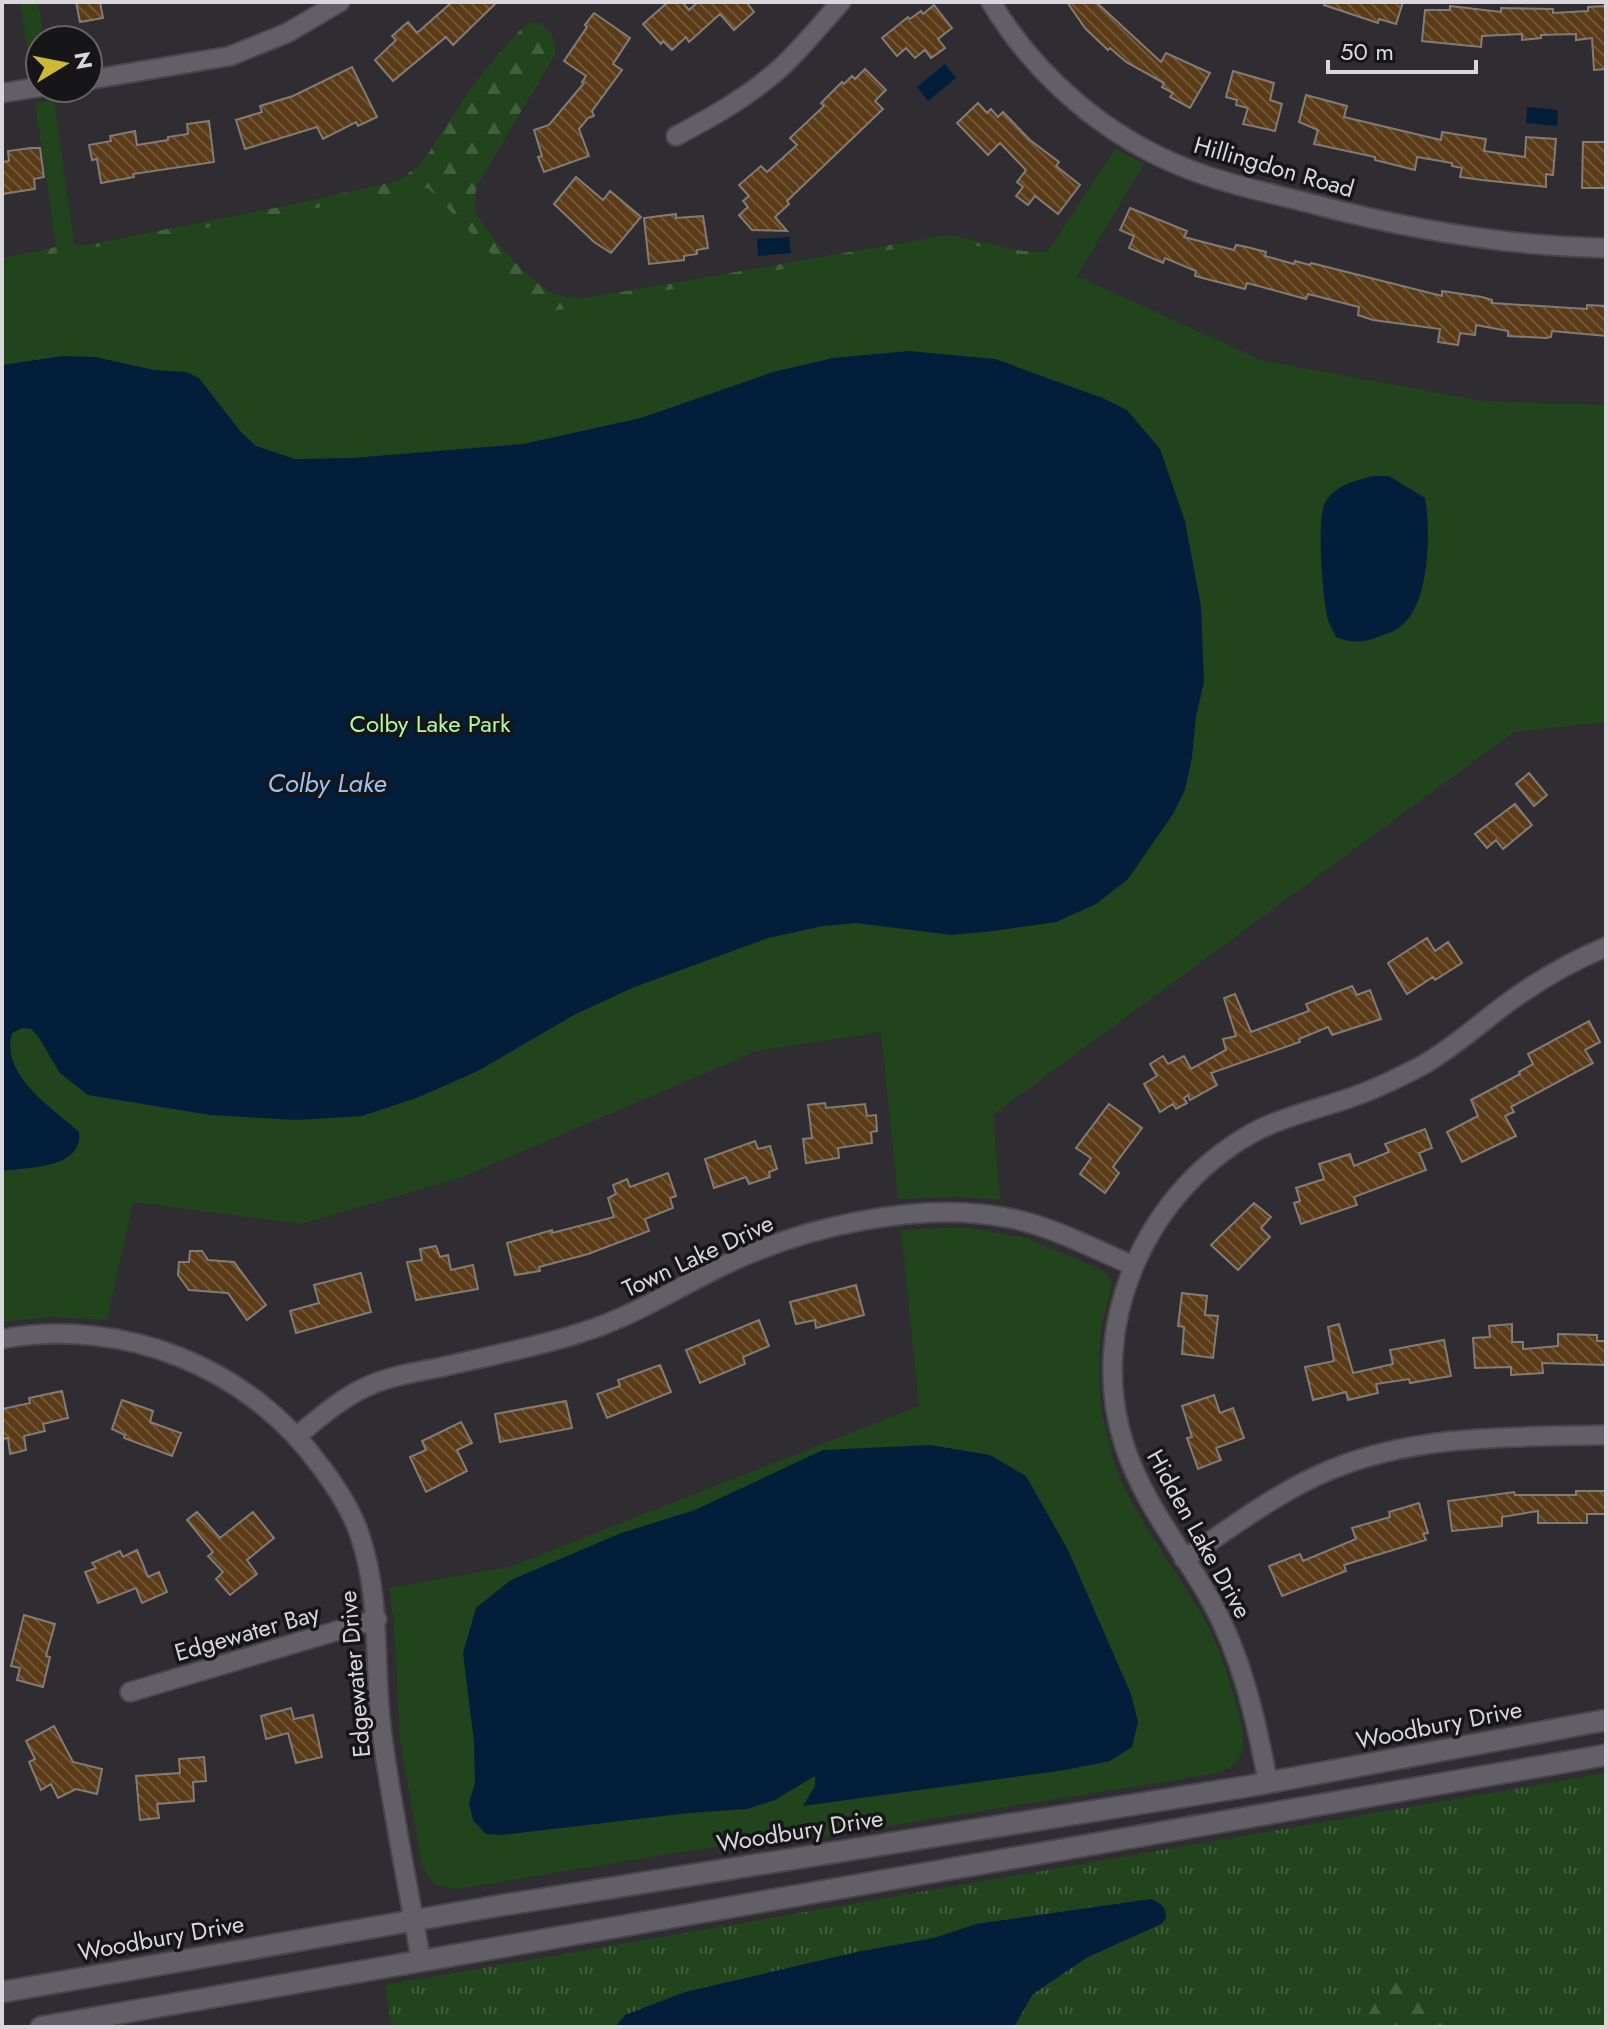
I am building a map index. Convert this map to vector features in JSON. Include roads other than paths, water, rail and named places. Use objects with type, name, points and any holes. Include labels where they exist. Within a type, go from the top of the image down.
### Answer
[{"type":"main road","name":"Woodbury Drive","points":[[2,1992],[414,1920],[1268,1783],[1606,1720]]},
{"type":"main road","points":[[41,2027],[1606,1755]]},
{"type":"street","points":[[104,77],[230,56],[297,28],[340,2]]},
{"type":"street","points":[[676,136],[725,110],[765,82],[841,2]]},
{"type":"street","name":"Hillingdon Road","points":[[991,2],[1034,62],[1074,101],[1123,136],[1187,168],[1338,210],[1435,232],[1525,244],[1606,248]]},
{"type":"street","points":[[2,93],[24,90]]},
{"type":"street","name":"Hidden Lake Drive","points":[[1268,1783],[1255,1716],[1237,1660],[1209,1597],[1139,1484],[1124,1445],[1115,1405],[1115,1335],[1120,1307],[1134,1266],[1156,1221],[1187,1184],[1222,1154],[1260,1129],[1399,1078],[1432,1060],[1508,1002],[1606,947]]},
{"type":"street","name":"Town Lake Drive","points":[[297,1436],[339,1401],[368,1386],[399,1376],[547,1344],[587,1331],[628,1315],[761,1249],[804,1235],[866,1221],[930,1212],[1011,1218],[1051,1231],[1134,1266]]},
{"type":"street","name":"Edgewater Drive","points":[[2,1339],[32,1333],[84,1335],[138,1343],[185,1357],[230,1380],[267,1407],[297,1436],[340,1494],[360,1534],[371,1578],[377,1619],[382,1732],[421,1961]]},
{"type":"street","points":[[1184,1559],[1278,1497],[1329,1470],[1375,1455],[1427,1444],[1482,1438],[1606,1435]]},
{"type":"street","name":"Edgewater Bay","points":[[130,1692],[377,1619]]},
{"type":"water","points":[[945,64],[956,78],[928,101],[917,87]]},
{"type":"water","points":[[1527,107],[1558,110],[1557,126],[1526,123]]},
{"type":"water","points":[[789,237],[791,253],[758,256],[757,239]]},
{"type":"water","name":"Colby Lake","points":[[909,351],[995,359],[1105,399],[1127,410],[1160,449],[1185,521],[1201,606],[1204,682],[1185,790],[1173,814],[1128,879],[1096,904],[1056,922],[952,935],[856,923],[823,926],[768,938],[632,988],[574,1015],[478,1071],[419,1097],[362,1116],[296,1120],[210,1115],[88,1095],[60,1073],[38,1036],[31,1029],[22,1028],[12,1033],[10,1049],[14,1063],[31,1090],[79,1132],[78,1144],[64,1160],[39,1167],[2,1171],[2,365],[63,356],[95,357],[154,370],[186,372],[199,378],[241,432],[256,446],[295,459],[352,458],[523,444],[641,418],[773,372],[833,358]]},
{"type":"water","points":[[1372,476],[1389,476],[1425,498],[1428,529],[1426,567],[1417,602],[1400,627],[1373,639],[1352,641],[1336,637],[1328,620],[1321,560],[1322,512],[1329,497],[1339,488]]},
{"type":"water","points":[[930,1445],[990,1455],[1026,1476],[1068,1550],[1131,1694],[1138,1722],[1132,1747],[1110,1761],[1065,1770],[803,1806],[815,1786],[815,1776],[775,1800],[747,1809],[502,1835],[486,1834],[473,1820],[469,1803],[475,1783],[474,1742],[463,1653],[476,1608],[511,1580],[621,1533],[695,1510],[823,1450]]},
{"type":"water","points":[[1151,1899],[1164,1909],[1166,1919],[1161,1924],[1086,1958],[1033,1994],[1014,2027],[615,2027],[625,2015],[685,1992],[857,1952],[934,1938],[976,1924]]},
{"type":"park label","name":"Colby Lake Park","points":[[430,724]]}]
